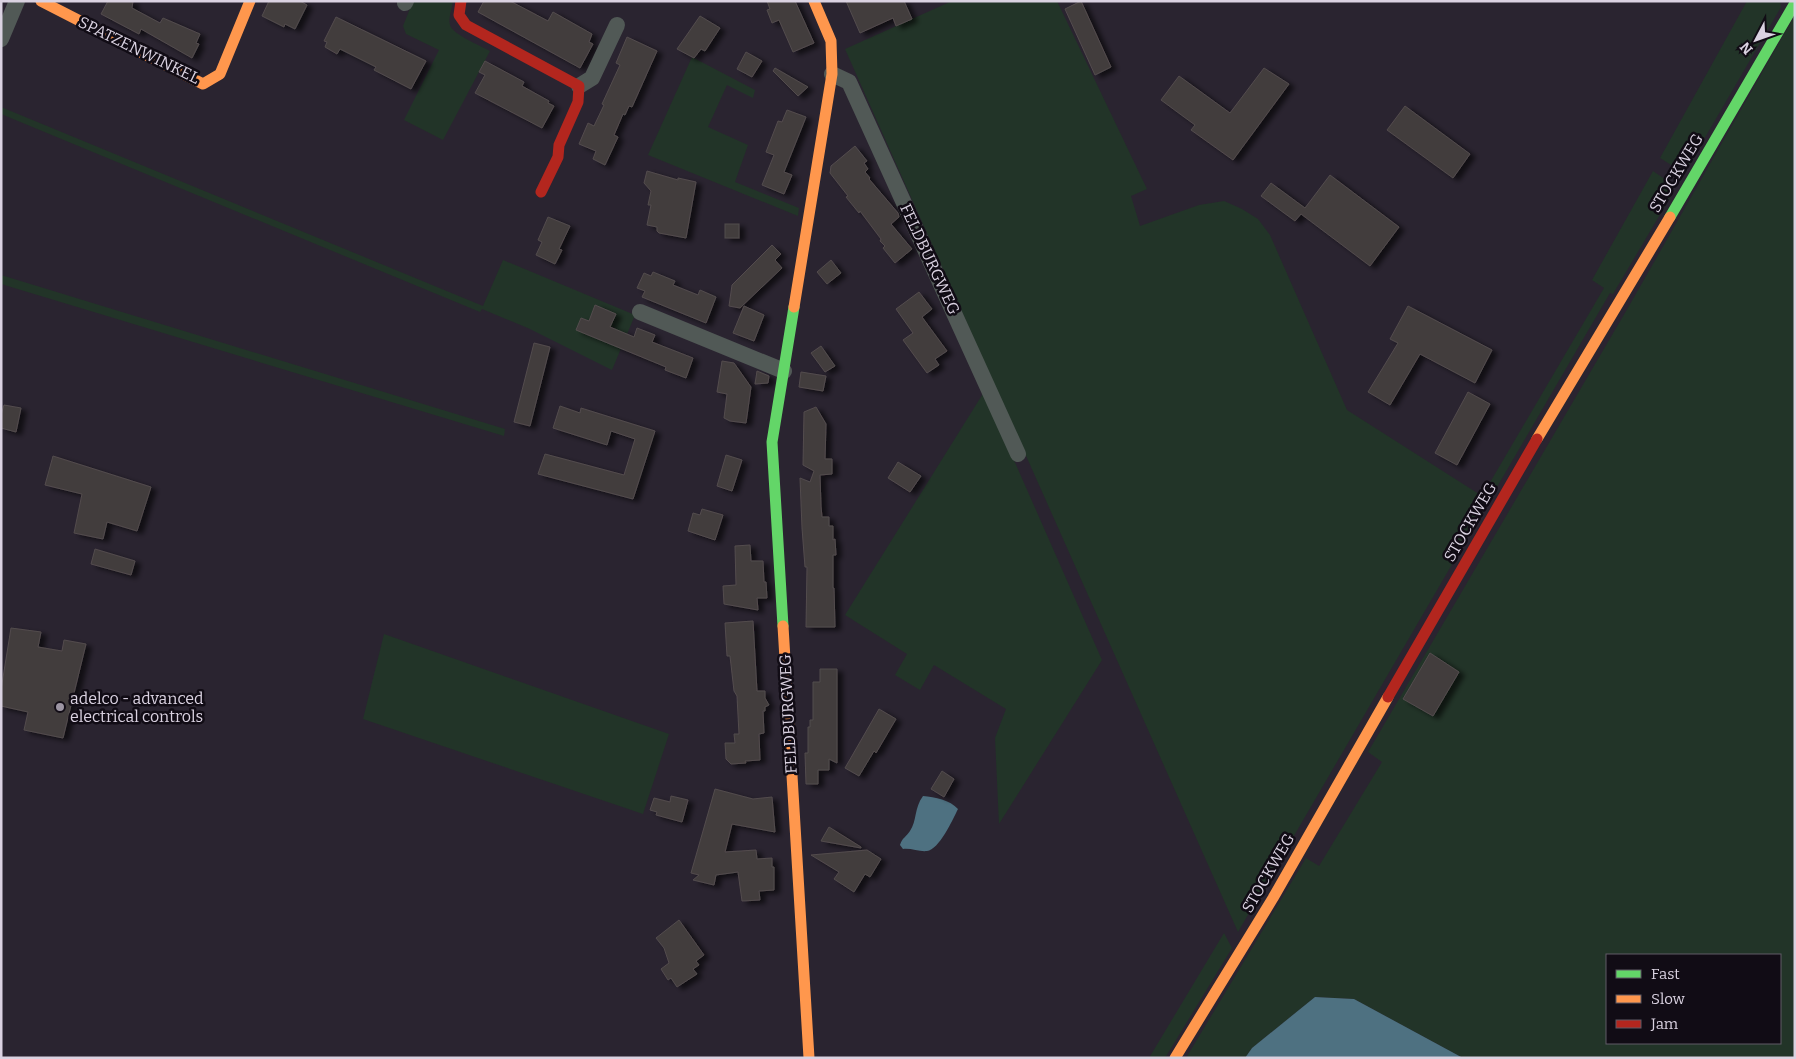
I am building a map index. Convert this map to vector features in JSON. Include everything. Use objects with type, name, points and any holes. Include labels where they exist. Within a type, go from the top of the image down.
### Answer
[{"type":"street","points":[[1,39],[17,1]]},
{"type":"street","name":"SPATZENWINKEL","points":[[41,1],[203,84],[220,74],[250,1]]},
{"type":"street","points":[[461,1],[459,15],[466,25],[579,86]]},
{"type":"street","name":"FELDBURGWEG","points":[[809,1058],[772,442],[832,74],[831,41],[814,1]]},
{"type":"street","name":"STOCKWEG","points":[[1175,1058],[1273,898],[1523,463],[1795,3]]},
{"type":"street","points":[[579,86],[592,78],[617,25]]},
{"type":"street","name":"FELDBURGWEG","points":[[832,74],[849,82],[1018,454]]},
{"type":"street","points":[[541,192],[558,157],[559,145],[578,102],[579,86]]},
{"type":"street","points":[[640,312],[784,371]]},
{"type":"green space","points":[[413,1],[453,1],[449,19],[452,28],[461,36],[490,51],[443,140],[404,120],[439,50],[406,34],[403,26]]},
{"type":"green space","points":[[952,1],[1057,1],[1147,189],[1131,196],[1140,226],[1199,205],[1224,201],[1258,219],[1270,235],[1347,410],[1482,496],[1604,288],[1592,280],[1653,171],[1666,180],[1671,196],[1613,294],[1610,293],[1238,932],[845,49]]},
{"type":"green space","points":[[1747,1],[1780,1],[1781,7],[1689,165],[1676,168],[1660,158]]},
{"type":"green space","points":[[1795,15],[1795,1058],[1463,1058],[1354,999],[1315,997],[1252,1048],[1245,1058],[1186,1058],[1306,858],[1319,866],[1382,762],[1368,752],[1629,306]]},
{"type":"green space","points":[[692,57],[755,90],[753,98],[727,85],[708,127],[748,145],[735,182],[799,208],[798,216],[648,155]]},
{"type":"green space","points":[[1,107],[483,306],[503,260],[635,315],[612,370],[530,329],[482,309],[480,312],[1,114]]},
{"type":"green space","points":[[1,275],[505,429],[504,436],[1,284]]},
{"type":"green space","points":[[984,392],[1102,660],[999,824],[995,738],[1006,709],[934,665],[920,690],[895,675],[907,654],[845,615]]},
{"type":"green space","points":[[384,634],[669,734],[643,814],[363,719]]},
{"type":"green space","points":[[1224,933],[1232,948],[1165,1058],[1149,1058]]},
{"type":"water","points":[[923,796],[947,801],[958,809],[941,840],[932,849],[924,851],[903,849],[900,845],[914,823],[918,805]]},
{"type":"water","points":[[1315,997],[1354,999],[1463,1058],[1245,1058],[1252,1048]]},
{"type":"building","points":[[108,1],[133,1],[132,8],[160,23],[163,18],[200,34],[196,43],[199,44],[192,58],[141,29],[139,34],[101,14]]},
{"type":"building","points":[[269,1],[300,1],[307,5],[295,29],[285,24],[284,27],[262,16]]},
{"type":"building","points":[[484,1],[510,1],[548,21],[553,12],[592,34],[589,42],[593,44],[580,68],[478,12]]},
{"type":"building","points":[[767,1],[795,1],[814,43],[793,52],[779,20],[772,23],[767,10],[770,9]]},
{"type":"building","points":[[846,1],[904,1],[912,19],[896,26],[893,18],[860,33]]},
{"type":"building","points":[[1081,1],[1111,67],[1095,75],[1065,9]]},
{"type":"building","points":[[700,16],[720,28],[705,51],[701,49],[694,58],[677,49]]},
{"type":"building","points":[[336,17],[426,61],[411,89],[374,70],[376,67],[340,49],[337,54],[325,47],[327,42],[324,41]]},
{"type":"building","points":[[627,37],[657,51],[632,107],[629,106],[625,115],[623,114],[614,135],[618,137],[605,165],[593,159],[596,151],[579,144],[588,123],[594,126],[604,105],[602,104],[620,65],[616,63]]},
{"type":"building","points":[[746,52],[762,61],[752,77],[737,69]]},
{"type":"building","points":[[485,61],[524,82],[522,86],[549,101],[548,103],[554,106],[542,128],[475,93],[485,75],[479,72]]},
{"type":"building","points":[[775,68],[808,87],[798,96],[773,71]]},
{"type":"building","points":[[1264,68],[1289,84],[1233,160],[1191,130],[1195,125],[1161,100],[1179,76],[1230,113]]},
{"type":"building","points":[[1405,106],[1470,154],[1453,178],[1387,130]]},
{"type":"building","points":[[787,110],[806,117],[784,172],[792,175],[784,194],[762,185],[774,155],[766,152],[778,121],[782,122]]},
{"type":"building","points":[[855,146],[867,161],[864,163],[868,169],[865,172],[869,179],[898,213],[899,217],[891,224],[912,249],[895,263],[883,248],[885,246],[880,241],[881,239],[860,211],[859,213],[846,197],[848,196],[830,173],[831,166]]},
{"type":"building","points":[[647,171],[678,180],[678,178],[696,182],[686,238],[659,233],[657,227],[647,225],[651,205],[648,205],[651,191],[644,183]]},
{"type":"building","points":[[1330,175],[1399,227],[1370,266],[1301,214],[1295,221],[1261,196],[1271,183],[1305,208]]},
{"type":"building","points":[[548,217],[570,226],[559,249],[562,250],[555,264],[536,255],[542,242],[538,240]]},
{"type":"building","points":[[725,224],[739,224],[739,238],[725,238]]},
{"type":"building","points":[[772,245],[781,254],[775,260],[782,268],[740,308],[729,306],[732,285]]},
{"type":"building","points":[[831,260],[841,273],[827,284],[817,272]]},
{"type":"building","points":[[653,272],[675,281],[673,285],[698,295],[700,290],[716,297],[706,323],[642,297],[645,291],[637,288],[644,273],[651,276]]},
{"type":"building","points":[[919,292],[932,309],[922,317],[947,351],[935,359],[939,365],[927,373],[903,340],[913,333],[896,309]]},
{"type":"building","points":[[595,305],[616,314],[610,327],[634,337],[637,328],[655,335],[652,342],[693,358],[686,378],[665,370],[666,367],[576,330],[581,318],[589,321]]},
{"type":"building","points":[[744,306],[764,315],[754,341],[733,333]]},
{"type":"building","points":[[1408,306],[1492,350],[1475,383],[1420,354],[1390,405],[1368,392],[1398,343],[1390,339]]},
{"type":"building","points":[[534,343],[550,347],[530,426],[514,422]]},
{"type":"building","points":[[821,346],[835,366],[825,372],[811,353]]},
{"type":"building","points":[[722,361],[734,363],[751,387],[746,423],[730,421],[724,418],[727,394],[717,392]]},
{"type":"building","points":[[757,371],[769,376],[768,383],[755,384]]},
{"type":"building","points":[[801,372],[826,376],[823,391],[799,387]]},
{"type":"building","points":[[1468,392],[1490,404],[1457,465],[1435,453]]},
{"type":"building","points":[[4,405],[21,408],[16,432],[1,428],[1,415]]},
{"type":"building","points":[[560,406],[580,413],[581,408],[655,431],[633,499],[538,474],[545,454],[624,475],[635,439],[611,431],[607,445],[553,428]]},
{"type":"building","points":[[816,407],[826,424],[825,459],[832,459],[832,474],[820,475],[822,517],[829,517],[829,526],[833,526],[833,540],[835,539],[836,555],[833,555],[833,588],[835,627],[806,627],[807,567],[805,567],[800,478],[810,482],[814,471],[803,465],[804,412]]},
{"type":"building","points":[[726,455],[742,460],[732,491],[717,486]]},
{"type":"building","points":[[53,456],[151,487],[137,531],[107,522],[103,539],[74,533],[82,494],[45,485]]},
{"type":"building","points":[[898,462],[921,476],[910,492],[888,478]]},
{"type":"building","points":[[702,509],[723,515],[715,540],[688,531],[693,513],[700,515]]},
{"type":"building","points":[[750,545],[751,561],[763,561],[764,582],[766,582],[767,598],[757,598],[758,610],[724,604],[723,586],[736,585],[735,546]]},
{"type":"building","points":[[95,549],[135,561],[131,575],[91,564]]},
{"type":"building","points":[[753,621],[757,691],[765,691],[765,698],[769,705],[763,711],[764,733],[759,734],[760,760],[731,764],[726,759],[725,743],[735,743],[734,734],[739,734],[737,696],[734,691],[730,656],[727,656],[725,623]]},
{"type":"building","points":[[11,628],[41,632],[38,647],[62,651],[64,640],[86,644],[63,738],[24,730],[28,712],[1,706],[1,690]]},
{"type":"building","points":[[1430,653],[1459,672],[1433,716],[1403,699]]},
{"type":"building","points":[[820,669],[837,669],[837,763],[829,759],[829,770],[818,770],[818,784],[806,784],[805,753],[808,753],[808,727],[810,727],[810,720],[813,720],[813,682],[820,682]]},
{"type":"building","points":[[879,709],[896,719],[876,753],[874,751],[859,776],[845,768]]},
{"type":"building","points":[[942,771],[954,779],[944,797],[931,789]]},
{"type":"building","points":[[715,789],[753,799],[772,797],[775,832],[732,824],[725,852],[756,850],[757,859],[772,858],[774,890],[759,891],[760,900],[742,901],[738,872],[716,875],[714,885],[693,880],[699,875],[691,873]]},
{"type":"building","points":[[671,796],[688,800],[682,822],[656,815],[657,812],[650,810],[654,798],[670,802]]},
{"type":"building","points":[[829,827],[861,847],[861,848],[821,841]]},
{"type":"building","points":[[867,850],[881,859],[870,877],[865,874],[854,892],[834,879],[839,872],[811,855]]},
{"type":"building","points":[[679,920],[704,955],[696,961],[699,965],[693,969],[697,974],[677,987],[671,978],[668,980],[661,969],[669,963],[664,948],[656,938]]},
{"type":"traffic: fast","points":[[1670,217],[1795,3]]},
{"type":"traffic: fast","points":[[783,626],[772,442],[794,307]]},
{"type":"traffic: slow","points":[[41,1],[203,84],[220,74],[250,1]]},
{"type":"traffic: slow","points":[[794,307],[832,74],[831,41],[814,1]]},
{"type":"traffic: slow","points":[[1537,439],[1670,217]]},
{"type":"traffic: slow","points":[[783,626],[809,1058]]},
{"type":"traffic: slow","points":[[1175,1058],[1273,898],[1388,697]]},
{"type":"traffic: jam","points":[[461,1],[459,15],[466,25],[579,86],[578,102],[559,145],[558,157],[541,192]]},
{"type":"traffic: jam","points":[[1388,697],[1537,439]]},
{"type":"place","name":"adelco - advanced electrical controls","points":[[60,707]]}]
